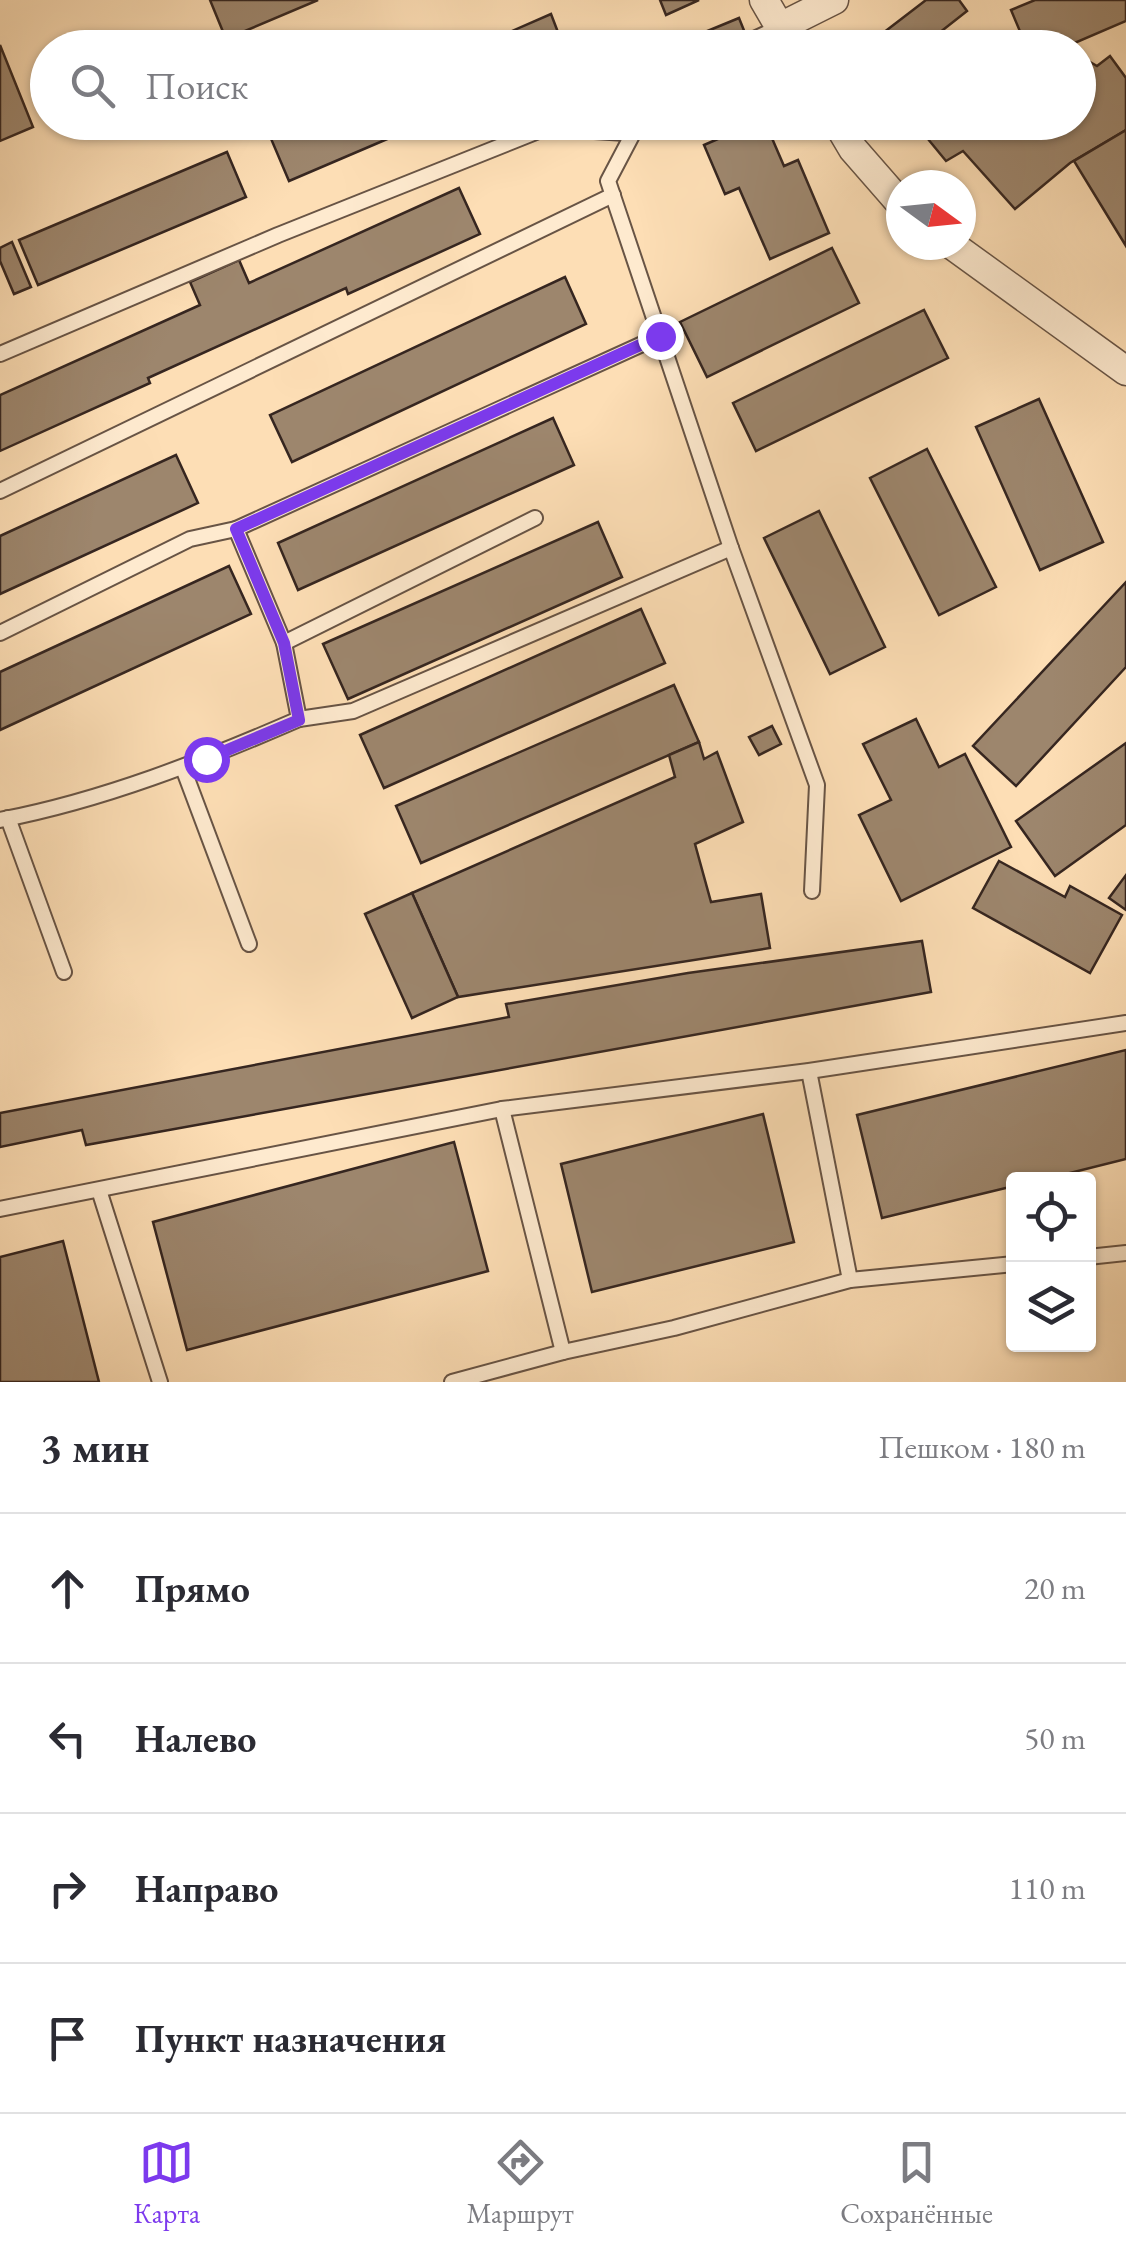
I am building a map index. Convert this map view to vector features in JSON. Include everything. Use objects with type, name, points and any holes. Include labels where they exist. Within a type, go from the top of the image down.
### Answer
[{"type":"street","points":[[764,0],[781,30]]},
{"type":"street","points":[[796,30],[834,0]]},
{"type":"street","points":[[847,140],[886,187]]},
{"type":"street","points":[[973,260],[1126,371]]},
{"type":"lane","points":[[0,354],[516,140]]},
{"type":"lane","points":[[630,140],[608,182],[731,548],[817,784],[812,891]]},
{"type":"lane","points":[[0,490],[613,195]]},
{"type":"lane","points":[[0,633],[190,539],[236,529],[660,336]]},
{"type":"lane","points":[[284,643],[535,518]]},
{"type":"lane","points":[[236,529],[284,643],[299,720]]},
{"type":"lane","points":[[64,972],[4,819],[136,785],[299,720],[353,711],[731,548]]},
{"type":"lane","points":[[183,768],[249,944]]},
{"type":"lane","points":[[0,1209],[502,1109],[809,1071],[1126,1023]]},
{"type":"lane","points":[[809,1071],[850,1280]]},
{"type":"lane","points":[[502,1109],[563,1352]]},
{"type":"lane","points":[[100,1190],[160,1382]]},
{"type":"lane","points":[[1096,1256],[1126,1253]]},
{"type":"lane","points":[[452,1382],[850,1280],[1006,1265]]},
{"type":"building","points":[[210,0],[318,0],[247,30],[222,30]]},
{"type":"building","points":[[660,0],[699,0],[666,15]]},
{"type":"building","points":[[926,0],[959,0],[967,11],[943,30],[887,30]]},
{"type":"building","points":[[1035,0],[1126,0],[1126,21],[1096,34],[1096,30],[1019,30],[1011,10]]},
{"type":"building","points":[[551,14],[557,30],[514,30]]},
{"type":"building","points":[[739,18],[744,30],[710,30]]},
{"type":"building","points":[[0,45],[30,128],[0,141]]},
{"type":"building","points":[[1110,56],[1126,78],[1126,130],[1070,163],[1015,209],[963,151],[946,161],[929,140],[1096,140],[1096,65]]},
{"type":"building","points":[[1126,130],[1126,246],[1074,161]]},
{"type":"building","points":[[272,140],[385,140],[289,181]]},
{"type":"building","points":[[716,140],[773,140],[784,166],[798,160],[829,233],[770,259],[739,188],[725,194],[704,145]]},
{"type":"building","points":[[227,152],[246,197],[38,285],[19,240]]},
{"type":"building","points":[[459,188],[480,234],[348,294],[346,288],[0,451],[0,395],[200,305],[190,282],[239,260],[249,283]]},
{"type":"building","points":[[12,242],[31,287],[14,294],[0,261],[0,248]]},
{"type":"building","points":[[832,248],[859,303],[707,377],[680,322]]},
{"type":"building","points":[[565,277],[586,324],[292,462],[270,415]]},
{"type":"building","points":[[924,310],[948,358],[756,451],[733,403]]},
{"type":"building","points":[[1039,399],[1103,542],[1040,570],[976,427]]},
{"type":"building","points":[[553,418],[574,465],[298,590],[278,543]]},
{"type":"building","points":[[927,449],[996,587],[939,615],[870,478]]},
{"type":"building","points":[[176,455],[198,503],[0,594],[0,536]]},
{"type":"building","points":[[819,511],[885,647],[830,674],[764,538]]},
{"type":"building","points":[[598,522],[622,577],[348,699],[323,644]]},
{"type":"building","points":[[229,566],[251,614],[0,730],[0,672]]},
{"type":"building","points":[[1126,582],[1126,667],[1016,786],[973,746]]},
{"type":"building","points":[[641,609],[665,663],[384,788],[360,735]]},
{"type":"building","points":[[674,685],[699,742],[421,863],[396,806]]},
{"type":"building","points":[[916,719],[939,767],[965,754],[1011,847],[901,901],[859,815],[891,800],[863,744]]},
{"type":"building","points":[[772,726],[781,744],[759,755],[749,737]]},
{"type":"building","points":[[699,742],[704,759],[717,752],[743,822],[695,844],[711,902],[761,894],[770,948],[458,997],[412,893],[675,777],[669,755]]},
{"type":"building","points":[[1126,743],[1126,825],[1055,876],[1016,821]]},
{"type":"building","points":[[999,861],[1065,897],[1070,886],[1122,915],[1090,973],[973,908]]},
{"type":"building","points":[[1126,875],[1126,910],[1109,898]]},
{"type":"building","points":[[412,893],[458,997],[412,1018],[365,914]]},
{"type":"building","points":[[922,941],[931,992],[86,1145],[82,1130],[0,1147],[0,1113],[509,1017],[506,1004],[688,973]]},
{"type":"building","points":[[1126,1050],[1126,1159],[1074,1172],[1006,1172],[1006,1188],[882,1218],[857,1115]]},
{"type":"building","points":[[763,1114],[794,1242],[592,1292],[561,1164]]},
{"type":"building","points":[[454,1142],[488,1271],[187,1350],[153,1222]]},
{"type":"building","points":[[63,1241],[99,1382],[0,1382],[0,1257]]},
{"type":"route","points":[[206,759],[299,720],[284,643],[236,529],[660,336]]}]
